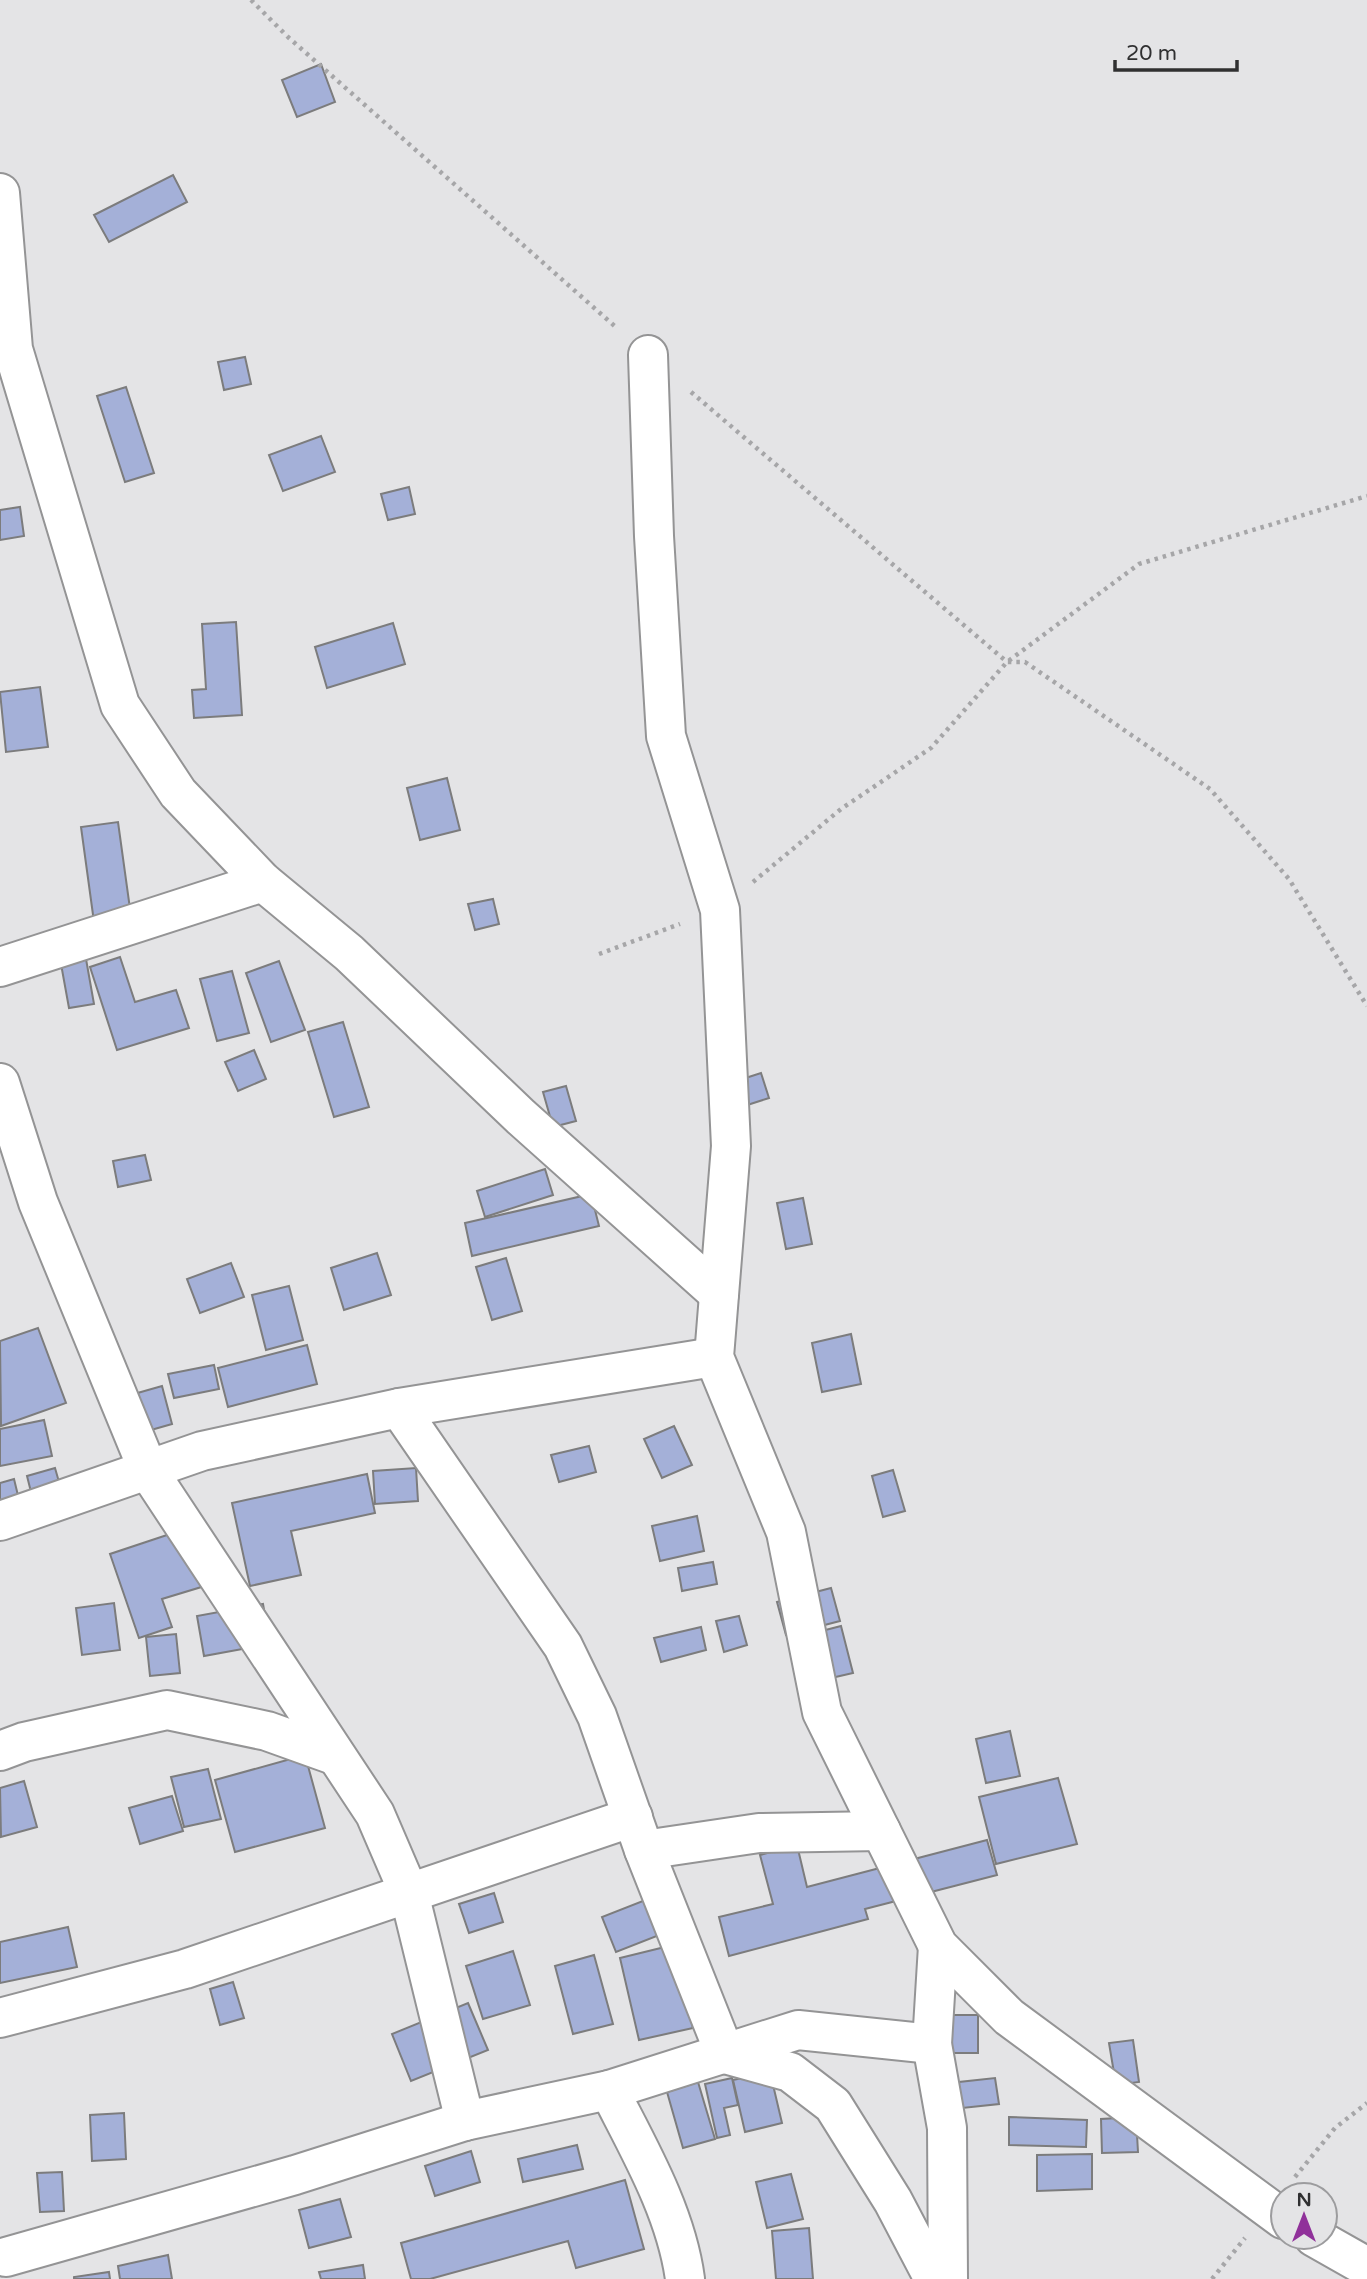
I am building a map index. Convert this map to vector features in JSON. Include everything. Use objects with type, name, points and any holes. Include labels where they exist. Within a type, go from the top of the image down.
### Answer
[{"type":"street","points":[[0,193],[6,351],[120,705],[177,793],[264,882],[349,953],[521,1117],[719,1294]]},
{"type":"street","points":[[648,355],[654,536],[666,736],[720,910],[731,1146],[714,1357],[786,1532],[822,1712],[938,1946],[1009,2017],[1269,2209]]},
{"type":"street","points":[[0,967],[264,882]]},
{"type":"street","points":[[0,1083],[38,1202],[149,1472],[375,1814],[409,1893],[466,2121]]},
{"type":"street","points":[[0,1521],[149,1472],[202,1451],[399,1408],[714,1357]]},
{"type":"street","points":[[399,1408],[563,1646],[597,1716],[638,1833],[725,2054]]},
{"type":"street","points":[[0,1751],[24,1741],[167,1710],[267,1731],[334,1755]]},
{"type":"street","points":[[0,2018],[185,1969],[409,1893],[638,1833],[881,1831]]},
{"type":"street","points":[[938,1946],[932,2044],[947,2128],[948,2279]]},
{"type":"street","points":[[6,2259],[295,2175],[466,2121],[609,2090],[798,2030],[932,2044]]},
{"type":"street","points":[[725,2054],[790,2071],[833,2105],[892,2201],[934,2279]]},
{"type":"street","points":[[609,2090],[652,2174],[682,2259],[685,2279]]},
{"type":"street","points":[[1339,2251],[1367,2267]]},
{"type":"path","points":[[251,0],[298,46],[648,355],[1007,662],[1024,662],[1210,789],[1289,879],[1367,1006]]},
{"type":"path","points":[[599,954],[720,910],[841,809],[931,748],[1007,662],[1139,564],[1367,496]]},
{"type":"building","points":[[321,64],[335,102],[297,117],[282,80]]},
{"type":"building","points":[[173,175],[187,202],[109,242],[94,215]]},
{"type":"building","points":[[245,357],[251,384],[224,390],[218,362]]},
{"type":"building","points":[[126,387],[154,473],[125,482],[97,396]]},
{"type":"building","points":[[321,436],[335,472],[283,491],[269,455]]},
{"type":"building","points":[[409,487],[415,514],[388,520],[381,494]]},
{"type":"building","points":[[20,507],[24,536],[0,540],[0,510]]},
{"type":"building","points":[[236,622],[242,715],[194,718],[192,690],[206,689],[202,624]]},
{"type":"building","points":[[393,623],[405,664],[327,688],[315,647]]},
{"type":"building","points":[[40,687],[48,747],[6,752],[0,692]]},
{"type":"building","points":[[447,778],[460,830],[420,840],[407,788]]},
{"type":"building","points":[[118,822],[131,916],[94,922],[81,827]]},
{"type":"building","points":[[493,899],[499,924],[475,930],[468,904]]},
{"type":"building","points":[[120,957],[135,1002],[176,990],[189,1028],[117,1050],[90,967]]},
{"type":"building","points":[[86,959],[94,1004],[69,1008],[61,964]]},
{"type":"building","points":[[279,961],[305,1030],[271,1042],[246,973]]},
{"type":"building","points":[[232,971],[249,1033],[217,1041],[200,979]]},
{"type":"building","points":[[343,1022],[369,1107],[334,1117],[308,1032]]},
{"type":"building","points":[[254,1050],[266,1079],[238,1091],[225,1062]]},
{"type":"building","points":[[761,1073],[769,1098],[735,1109],[727,1084]]},
{"type":"building","points":[[566,1086],[576,1121],[553,1127],[543,1092]]},
{"type":"building","points":[[145,1155],[151,1180],[118,1187],[113,1161]]},
{"type":"building","points":[[545,1169],[553,1195],[485,1217],[477,1191]]},
{"type":"building","points":[[591,1194],[599,1226],[472,1256],[465,1223]]},
{"type":"building","points":[[803,1198],[812,1244],[786,1249],[777,1203]]},
{"type":"building","points":[[377,1253],[391,1295],[344,1310],[331,1268]]},
{"type":"building","points":[[506,1258],[522,1311],[492,1320],[476,1267]]},
{"type":"building","points":[[231,1263],[244,1297],[200,1313],[187,1279]]},
{"type":"building","points":[[289,1286],[303,1340],[266,1350],[252,1295]]},
{"type":"building","points":[[38,1328],[66,1403],[1,1426],[0,1341]]},
{"type":"building","points":[[851,1334],[861,1384],[822,1392],[812,1343]]},
{"type":"building","points":[[307,1345],[317,1384],[228,1407],[218,1368]]},
{"type":"building","points":[[214,1365],[219,1389],[174,1398],[168,1374]]},
{"type":"building","points":[[162,1386],[172,1424],[137,1434],[127,1396]]},
{"type":"building","points":[[44,1420],[52,1456],[0,1466],[0,1429]]},
{"type":"building","points":[[674,1426],[692,1465],[662,1478],[644,1439]]},
{"type":"building","points":[[589,1446],[596,1472],[559,1482],[551,1455]]},
{"type":"building","points":[[55,1468],[63,1496],[34,1504],[27,1476]]},
{"type":"building","points":[[416,1468],[418,1501],[375,1504],[373,1471]]},
{"type":"building","points":[[893,1470],[905,1511],[883,1517],[872,1476]]},
{"type":"building","points":[[367,1474],[375,1513],[291,1531],[301,1575],[250,1586],[232,1503]]},
{"type":"building","points":[[14,1479],[22,1512],[0,1518],[0,1483]]},
{"type":"building","points":[[697,1516],[704,1551],[660,1561],[652,1526]]},
{"type":"building","points":[[188,1528],[208,1585],[162,1599],[172,1627],[139,1638],[110,1554]]},
{"type":"building","points":[[713,1562],[717,1584],[682,1591],[678,1568]]},
{"type":"building","points":[[831,1588],[840,1621],[786,1635],[777,1602]]},
{"type":"building","points":[[114,1603],[120,1650],[82,1655],[76,1608]]},
{"type":"building","points":[[263,1604],[270,1644],[204,1656],[197,1616]]},
{"type":"building","points":[[739,1616],[747,1645],[724,1652],[716,1621]]},
{"type":"building","points":[[841,1626],[853,1673],[818,1681],[806,1635]]},
{"type":"building","points":[[701,1627],[706,1650],[661,1662],[654,1638]]},
{"type":"building","points":[[176,1634],[180,1673],[150,1676],[146,1637]]},
{"type":"building","points":[[1010,1731],[1020,1776],[986,1783],[976,1739]]},
{"type":"building","points":[[305,1755],[325,1828],[235,1852],[215,1780]]},
{"type":"building","points":[[208,1769],[221,1819],[184,1827],[171,1777]]},
{"type":"building","points":[[1058,1778],[1077,1844],[996,1864],[979,1797]]},
{"type":"building","points":[[24,1781],[37,1827],[1,1837],[0,1788]]},
{"type":"building","points":[[172,1796],[183,1831],[140,1844],[129,1808]]},
{"type":"building","points":[[987,1840],[997,1875],[865,1909],[868,1919],[729,1956],[719,1917],[773,1904],[760,1855],[797,1845],[807,1887]]},
{"type":"building","points":[[494,1893],[503,1922],[469,1933],[459,1904]]},
{"type":"building","points":[[653,1897],[667,1932],[616,1952],[602,1917]]},
{"type":"building","points":[[68,1927],[77,1967],[0,1983],[0,1942]]},
{"type":"building","points":[[673,1945],[693,2028],[639,2040],[620,1958]]},
{"type":"building","points":[[513,1951],[530,2005],[483,2019],[466,1966]]},
{"type":"building","points":[[594,1955],[613,2024],[573,2034],[555,1966]]},
{"type":"building","points":[[233,1982],[244,2018],[220,2025],[210,1989]]},
{"type":"building","points":[[468,2003],[488,2050],[411,2081],[392,2034]]},
{"type":"building","points":[[943,2015],[978,2015],[978,2053],[943,2053]]},
{"type":"building","points":[[1133,2040],[1139,2082],[1116,2085],[1109,2043]]},
{"type":"building","points":[[770,2072],[782,2123],[745,2132],[733,2080]]},
{"type":"building","points":[[732,2078],[738,2105],[724,2108],[730,2135],[717,2138],[705,2084]]},
{"type":"building","points":[[995,2078],[999,2104],[953,2109],[950,2083]]},
{"type":"building","points":[[698,2082],[715,2139],[683,2148],[667,2092]]},
{"type":"building","points":[[124,2113],[126,2159],[92,2161],[90,2115]]},
{"type":"building","points":[[1009,2117],[1087,2120],[1086,2147],[1009,2145]]},
{"type":"building","points":[[1136,2117],[1138,2152],[1102,2153],[1101,2119]]},
{"type":"building","points":[[577,2145],[583,2169],[523,2182],[518,2159]]},
{"type":"building","points":[[471,2151],[480,2182],[435,2196],[425,2166]]},
{"type":"building","points":[[1092,2154],[1092,2189],[1037,2191],[1037,2155]]},
{"type":"building","points":[[62,2172],[64,2211],[40,2212],[37,2173]]},
{"type":"building","points":[[791,2174],[803,2219],[767,2228],[756,2182]]},
{"type":"building","points":[[625,2180],[644,2249],[576,2268],[568,2241],[430,2279],[411,2279],[401,2243]]},
{"type":"building","points":[[340,2199],[351,2237],[309,2248],[299,2210]]},
{"type":"building","points":[[809,2228],[813,2279],[776,2279],[772,2231]]},
{"type":"building","points":[[168,2255],[172,2279],[120,2279],[118,2266]]},
{"type":"building","points":[[363,2265],[365,2279],[321,2279],[319,2272]]},
{"type":"building","points":[[109,2272],[110,2279],[74,2279],[74,2277]]}]
